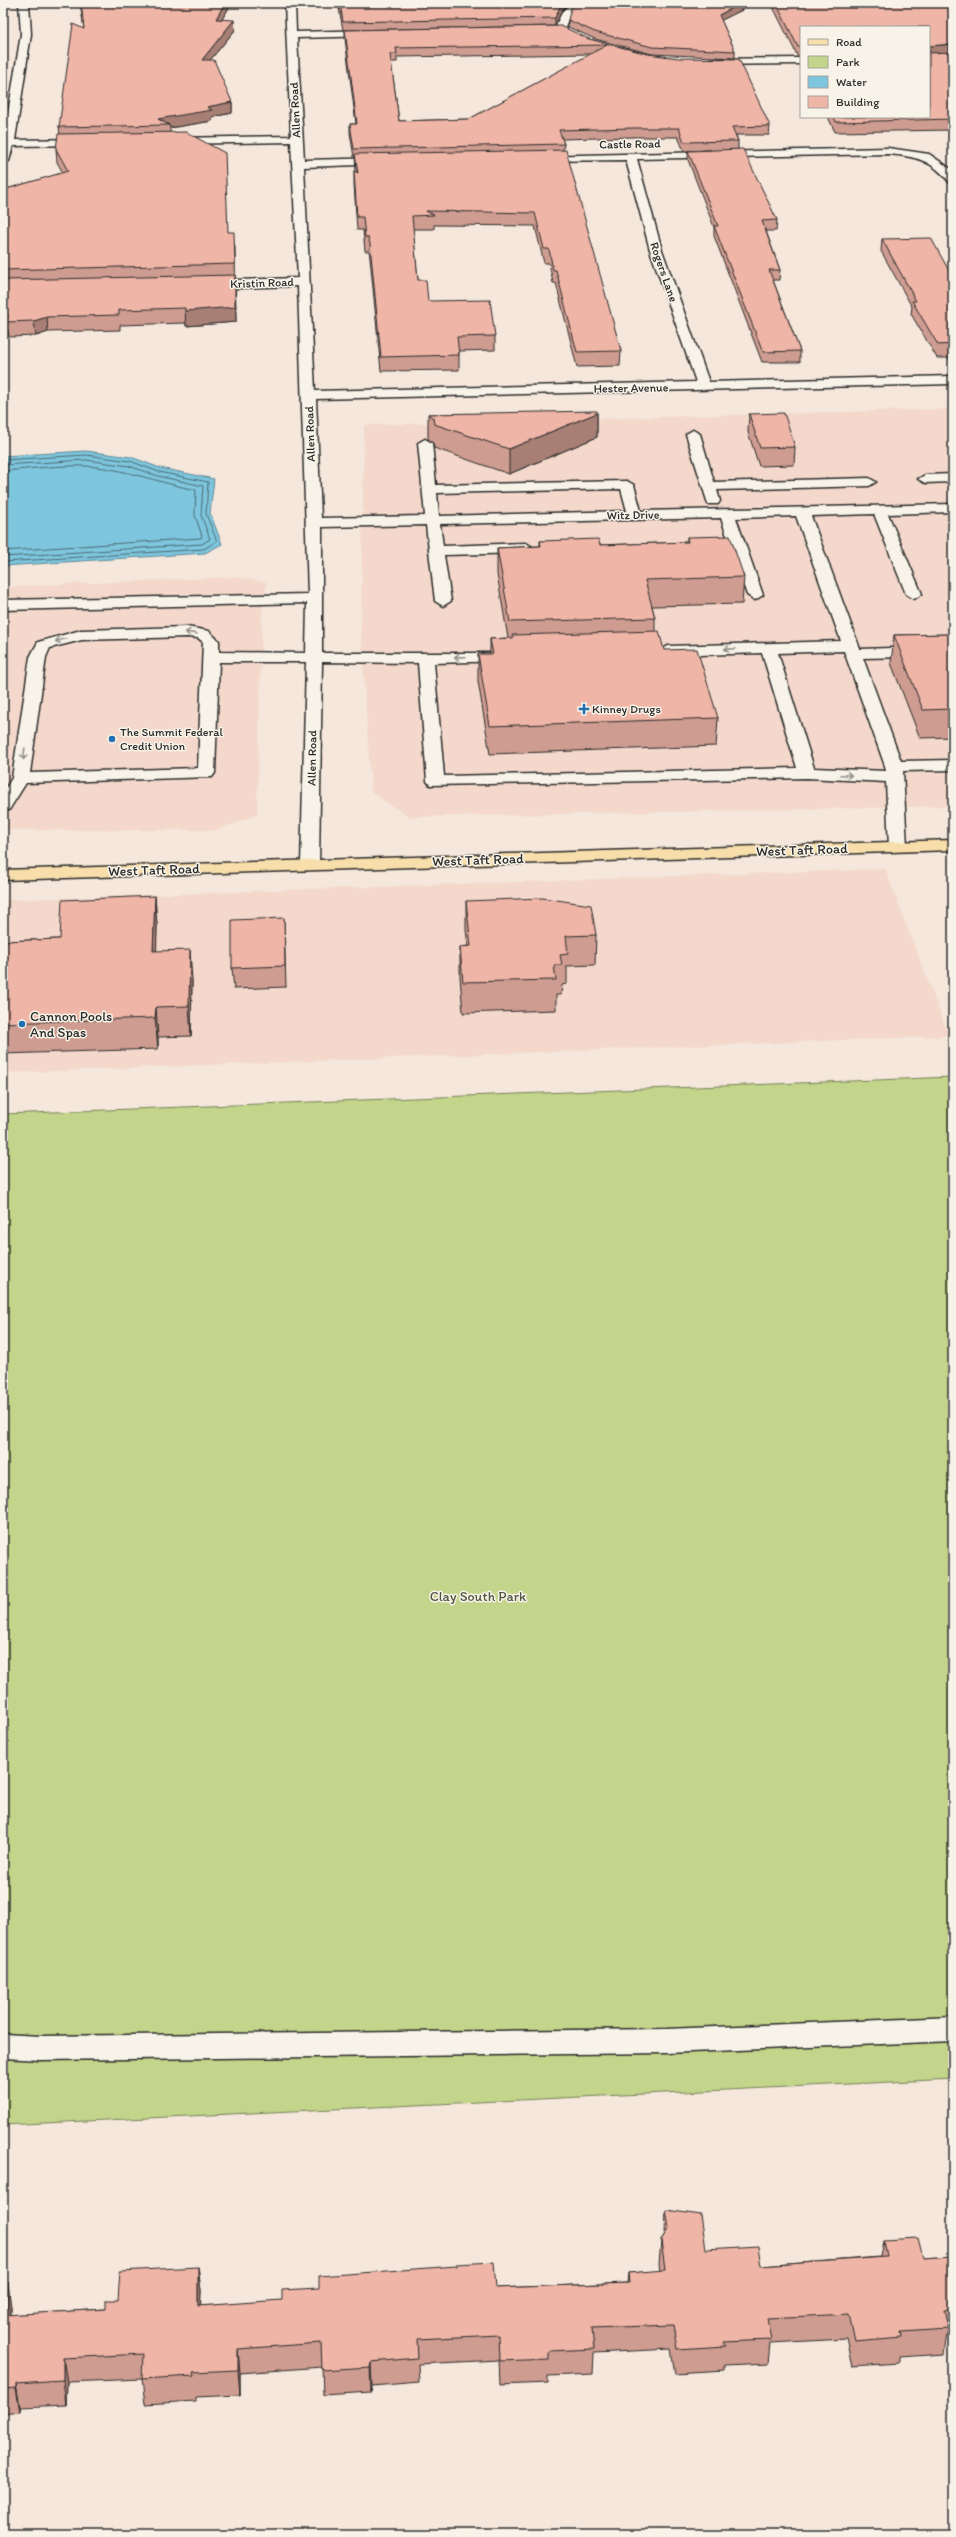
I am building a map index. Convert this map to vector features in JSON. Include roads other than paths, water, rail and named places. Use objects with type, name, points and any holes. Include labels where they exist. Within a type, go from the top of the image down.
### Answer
[{"type":"main road","name":"West Taft Road","points":[[3,875],[953,845]]},
{"type":"street","points":[[3,161],[9,143],[26,34],[24,3]]},
{"type":"street","name":"Allen Road","points":[[290,3],[314,523],[315,598],[310,865]]},
{"type":"street","points":[[574,37],[559,30],[566,13],[577,3]]},
{"type":"street","points":[[291,35],[387,33]]},
{"type":"street","points":[[9,60],[21,60]]},
{"type":"street","points":[[699,62],[800,61]]},
{"type":"street","points":[[160,141],[296,139]]},
{"type":"street","points":[[9,143],[96,142]]},
{"type":"street","name":"Castle Road","points":[[527,158],[911,153],[932,158],[946,168],[953,180]]},
{"type":"street","name":"Rogers Lane","points":[[631,156],[656,250],[704,386]]},
{"type":"street","points":[[297,164],[399,161]]},
{"type":"street","name":"Kristin Road","points":[[193,285],[304,282]]},
{"type":"street","name":"Hester Avenue","points":[[308,395],[953,380]]},
{"type":"street","points":[[693,434],[709,486],[737,543],[755,595]]},
{"type":"street","points":[[425,444],[432,520],[443,601]]},
{"type":"street","points":[[925,479],[953,478]]},
{"type":"street","points":[[709,486],[869,482]]},
{"type":"street","points":[[429,489],[626,485],[635,515]]},
{"type":"street","name":"Witz Drive","points":[[314,523],[953,508]]},
{"type":"street","points":[[879,509],[914,594]]},
{"type":"street","points":[[802,511],[894,772],[898,847]]},
{"type":"street","points":[[690,544],[737,543]]},
{"type":"street","points":[[436,551],[539,548]]},
{"type":"street","points":[[3,605],[315,598]]},
{"type":"street","points":[[3,806],[21,778],[38,656],[44,645],[81,635],[187,632],[203,634],[211,641],[206,773],[21,778]]},
{"type":"street","points":[[769,648],[807,773]]},
{"type":"street","points":[[649,652],[769,648],[953,651]]},
{"type":"street","points":[[211,657],[426,658],[522,655]]},
{"type":"street","points":[[426,658],[436,781],[894,772],[953,765]]},
{"type":"street","points":[[3,2046],[40,2048],[666,2041],[953,2029]]},
{"type":"water","points":[[86,451],[131,457],[160,468],[214,479],[210,513],[222,544],[205,553],[3,566],[3,456]]},
{"type":"place","name":"Kinney Drugs","points":[[584,709]]},
{"type":"place","name":"The Summit Federal Credit Union","points":[[112,739]]},
{"type":"place","name":"Cannon Pools And Spas","points":[[22,1024]]},
{"type":"park label","name":"Clay South Park","points":[[478,1596]]}]
